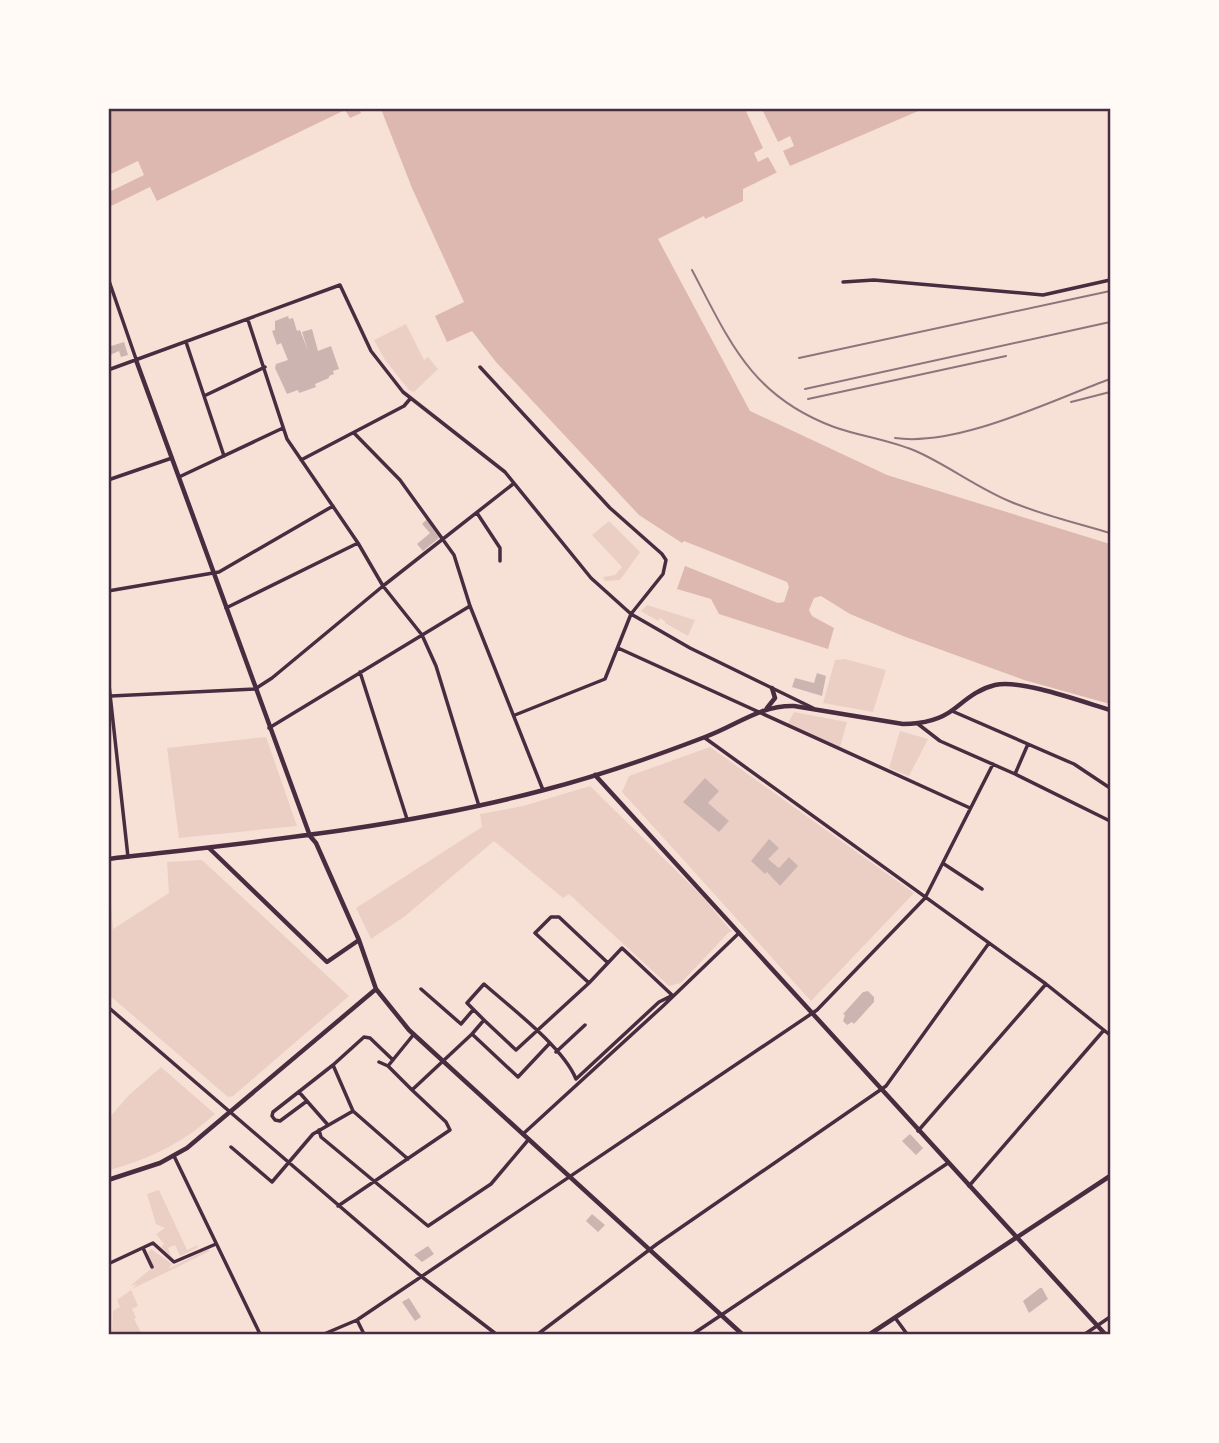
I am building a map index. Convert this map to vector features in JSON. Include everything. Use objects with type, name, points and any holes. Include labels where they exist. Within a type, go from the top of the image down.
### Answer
[{"type":"street","points":[[108,278],[310,836],[359,940],[376,989],[414,1034],[742,1335]]},
{"type":"street","points":[[843,282],[874,280],[1042,295],[1111,280]]},
{"type":"street","points":[[108,370],[340,285],[375,358],[410,399],[500,468],[591,578],[631,614],[690,648],[815,709]]},
{"type":"street","points":[[248,320],[283,428],[383,586],[422,635],[436,666],[479,806]]},
{"type":"street","points":[[186,342],[224,456]]},
{"type":"street","points":[[204,396],[265,367]]},
{"type":"street","points":[[480,367],[610,508],[662,554],[666,561],[663,574],[631,614],[605,679],[515,715]]},
{"type":"street","points":[[301,460],[404,406],[410,399]]},
{"type":"street","points":[[179,477],[283,428]]},
{"type":"street","points":[[354,433],[401,480],[454,555],[470,606],[543,790]]},
{"type":"street","points":[[108,480],[172,458]]},
{"type":"street","points":[[111,696],[256,689],[514,484]]},
{"type":"street","points":[[108,591],[213,574],[333,506]]},
{"type":"street","points":[[477,513],[500,548],[500,561]]},
{"type":"street","points":[[226,608],[358,543]]},
{"type":"street","points":[[270,728],[470,606]]},
{"type":"street","points":[[618,648],[970,808]]},
{"type":"street","points":[[360,672],[407,819]]},
{"type":"street","points":[[108,676],[128,857]]},
{"type":"street","points":[[108,859],[310,836],[479,806],[595,775],[705,738],[756,712],[779,705],[918,724],[952,711],[967,697],[997,684],[1019,685],[1111,710]]},
{"type":"street","points":[[766,708],[775,698],[772,688]]},
{"type":"street","points":[[952,711],[1074,764],[1111,788]]},
{"type":"street","points":[[918,724],[940,740],[1111,821]]},
{"type":"street","points":[[705,738],[1046,984],[1111,1035]]},
{"type":"street","points":[[1015,774],[1028,744]]},
{"type":"street","points":[[324,1335],[357,1320],[812,1015],[925,898],[993,764]]},
{"type":"street","points":[[595,775],[1105,1335]]},
{"type":"street","points":[[208,848],[327,962],[359,940]]},
{"type":"street","points":[[944,864],[982,889]]},
{"type":"street","points":[[589,984],[535,933],[551,917],[559,917],[608,963]]},
{"type":"street","points":[[523,1133],[739,933]]},
{"type":"street","points":[[538,1335],[649,1250],[886,1086],[989,943]]},
{"type":"street","points":[[576,1079],[573,1071],[537,1031],[484,984],[467,1003],[516,1050],[537,1031],[589,984],[622,948],[672,995]]},
{"type":"street","points":[[918,1130],[1046,984]]},
{"type":"street","points":[[108,1180],[137,1172],[174,1156],[230,1113],[376,989]]},
{"type":"street","points":[[421,989],[461,1024],[473,1010]]},
{"type":"street","points":[[573,1086],[576,1079],[659,1002],[672,995]]},
{"type":"street","points":[[108,1007],[338,1206],[495,1335]]},
{"type":"street","points":[[412,1090],[444,1062],[484,1020]]},
{"type":"street","points":[[556,1052],[585,1025]]},
{"type":"street","points":[[969,1185],[1104,1030]]},
{"type":"street","points":[[388,1066],[414,1034]]},
{"type":"street","points":[[472,1034],[518,1077],[549,1044]]},
{"type":"street","points":[[307,1101],[280,1121],[272,1116],[273,1112],[364,1037],[370,1038],[393,1060]]},
{"type":"street","points":[[338,1206],[450,1130],[446,1122],[388,1066],[379,1062]]},
{"type":"street","points":[[333,1065],[353,1111],[408,1159]]},
{"type":"street","points":[[299,1092],[328,1125]]},
{"type":"street","points":[[231,1147],[272,1182],[313,1134],[353,1111]]},
{"type":"street","points":[[319,1130],[321,1136],[428,1226],[491,1184],[529,1139]]},
{"type":"street","points":[[174,1156],[260,1335]]},
{"type":"street","points":[[693,1335],[948,1163]]},
{"type":"street","points":[[870,1335],[1111,1176]]},
{"type":"street","points":[[108,1264],[153,1243],[174,1262],[216,1244]]},
{"type":"street","points":[[143,1248],[152,1266]]},
{"type":"street","points":[[1085,1335],[1111,1318]]},
{"type":"street","points":[[896,1319],[907,1335]]},
{"type":"street","points":[[357,1320],[364,1335]]},
{"type":"shaded area","points":[[359,108],[361,113],[350,118],[345,110],[157,201],[150,187],[109,207],[109,192],[144,175],[138,161],[109,175],[109,109]]},
{"type":"shaded area","points":[[381,109],[923,109],[743,189],[743,201],[705,219],[704,216],[658,239],[750,411],[887,475],[1110,544],[1110,704],[1024,680],[903,636],[850,614],[821,596],[814,598],[809,610],[812,616],[834,628],[828,649],[719,614],[711,599],[677,589],[685,566],[778,603],[784,602],[789,587],[787,582],[684,541],[682,543],[639,515],[496,362],[472,331],[447,342],[435,316],[464,302],[412,188]]},
{"type":"shaded area","points":[[406,324],[424,360],[428,357],[438,369],[414,392],[409,390],[385,360],[374,340]]},
{"type":"shaded area","points":[[609,521],[640,552],[620,580],[605,581],[603,577],[615,575],[622,567],[592,535]]},
{"type":"shaded area","points":[[647,605],[695,620],[688,636],[660,618],[658,621],[641,611]]},
{"type":"shaded area","points":[[845,659],[886,670],[873,712],[823,703],[835,660]]},
{"type":"shaded area","points":[[794,712],[847,722],[840,747],[787,725]]},
{"type":"shaded area","points":[[900,731],[928,739],[909,776],[889,768]]},
{"type":"shaded area","points":[[266,737],[297,826],[179,838],[167,748]]},
{"type":"shaded area","points":[[710,747],[914,893],[811,1001],[622,792],[629,776]]},
{"type":"shaded area","points":[[590,786],[703,897],[732,932],[729,932],[681,983],[669,986],[569,894],[563,898],[494,841],[404,917],[371,939],[356,908],[482,827],[480,814],[523,806]]},
{"type":"shaded area","points":[[202,860],[349,996],[233,1096],[228,1097],[109,995],[109,880],[113,929],[169,893],[167,862]]},
{"type":"shaded area","points":[[161,1067],[215,1114],[165,1149],[109,1170],[109,1118],[128,1096]]},
{"type":"shaded area","points":[[159,1190],[187,1250],[198,1245],[197,1248],[180,1256],[175,1245],[168,1248],[172,1258],[161,1247],[164,1244],[156,1234],[165,1228],[156,1224],[147,1194]]},
{"type":"shaded area","points":[[151,1249],[172,1264],[168,1269],[208,1249],[210,1251],[132,1289],[137,1284],[130,1286],[153,1267],[148,1253]]},
{"type":"shaded area","points":[[131,1290],[138,1306],[132,1309],[136,1318],[134,1319],[142,1334],[112,1334],[113,1311],[120,1307],[117,1300]]},
{"type":"pier","points":[[745,109],[762,109],[778,142],[790,136],[794,146],[783,151],[790,166],[777,173],[768,157],[758,162],[754,153],[763,148]]},
{"type":"building","points":[[288,316],[289,319],[293,318],[297,331],[300,330],[308,351],[302,332],[312,329],[318,351],[331,346],[339,369],[333,371],[334,374],[329,378],[315,384],[316,387],[287,394],[275,368],[276,364],[288,360],[281,343],[277,345],[272,331],[275,330],[275,321]]},
{"type":"building","points":[[124,342],[128,355],[121,357],[119,351],[108,356],[108,347]]},
{"type":"building","points":[[427,519],[439,538],[423,551],[417,544],[430,533],[422,524]]},
{"type":"building","points":[[817,673],[826,676],[822,696],[792,687],[795,678],[814,683]]},
{"type":"building","points":[[705,778],[719,791],[708,803],[729,821],[719,832],[683,802]]},
{"type":"building","points":[[769,839],[779,848],[768,859],[779,868],[789,857],[798,866],[780,886],[767,872],[765,874],[751,861]]},
{"type":"building","points":[[868,991],[874,997],[874,1002],[854,1024],[852,1022],[847,1025],[843,1021],[843,1014],[863,992]]},
{"type":"building","points":[[910,1134],[923,1148],[916,1155],[902,1141]]},
{"type":"building","points":[[592,1214],[605,1225],[598,1232],[586,1221]]},
{"type":"building","points":[[428,1246],[434,1254],[422,1262],[414,1255]]},
{"type":"building","points":[[1040,1288],[1048,1299],[1029,1313],[1023,1301]]},
{"type":"building","points":[[409,1298],[421,1317],[415,1321],[402,1302]]},
{"type":"railway","points":[[692,270],[746,364],[782,400],[834,427],[920,453],[1021,506],[1110,533]]},
{"type":"railway","points":[[799,358],[1110,291]]},
{"type":"railway","points":[[805,389],[1110,322]]},
{"type":"railway","points":[[808,399],[1006,356]]},
{"type":"railway","points":[[895,438],[947,436],[975,429],[1110,379]]},
{"type":"railway","points":[[1071,402],[1110,392]]}]
